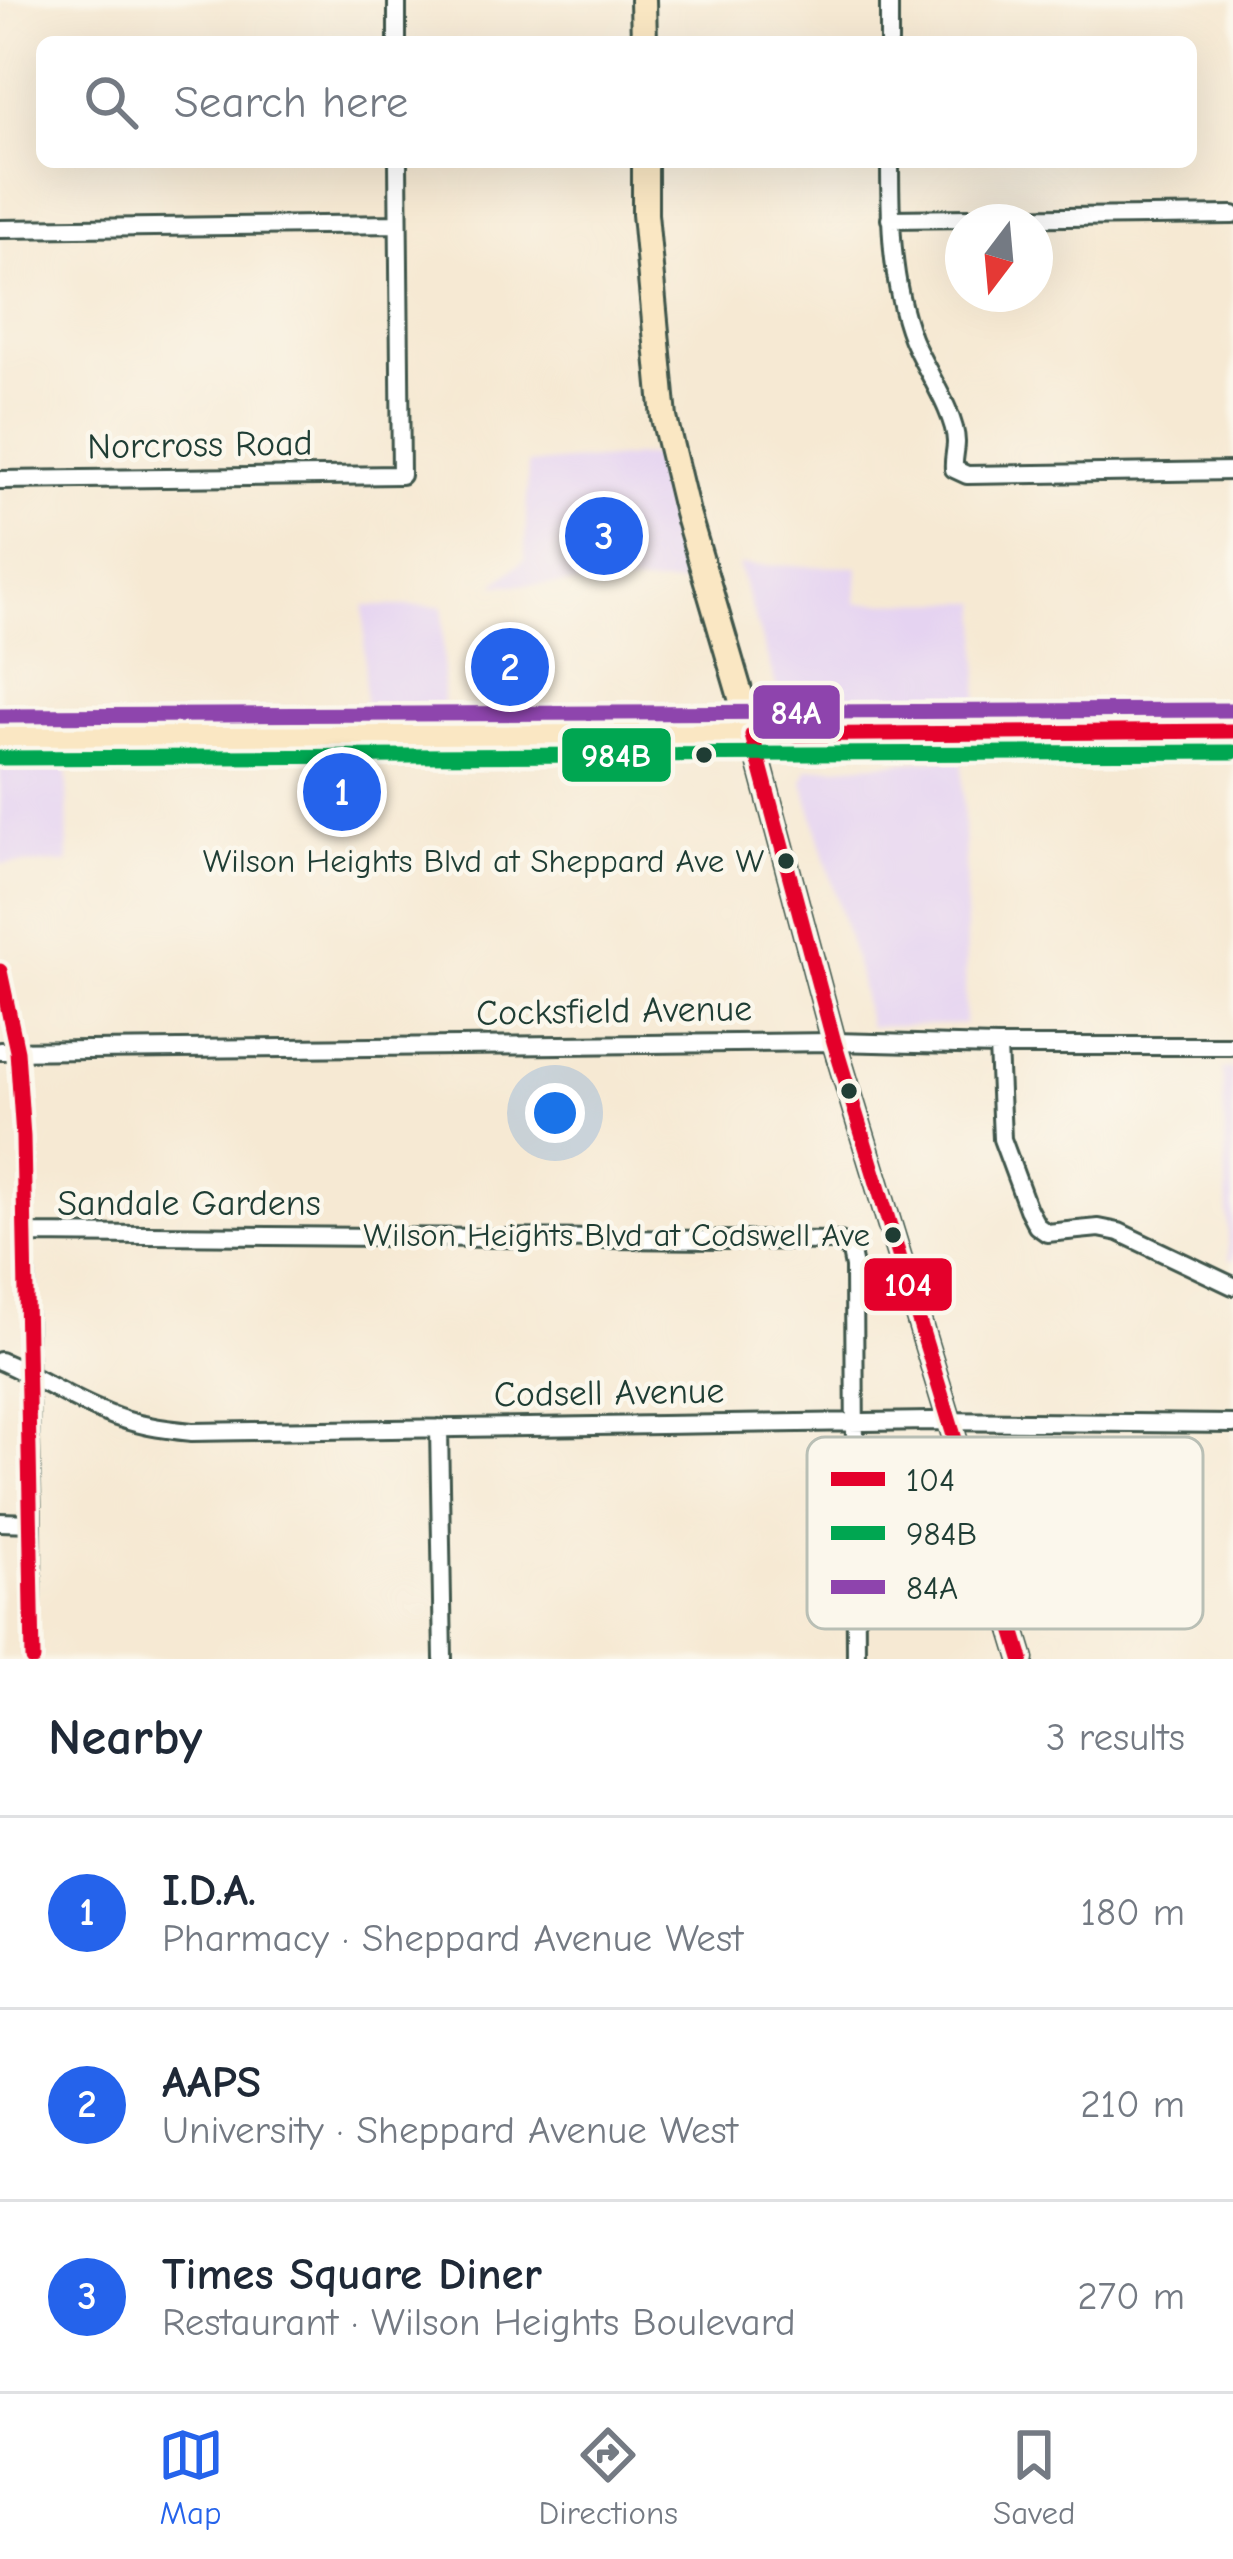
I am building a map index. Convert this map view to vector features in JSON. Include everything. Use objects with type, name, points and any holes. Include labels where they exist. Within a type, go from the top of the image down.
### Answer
[{"type":"main road","points":[[644,0],[644,36]]},
{"type":"main road","points":[[645,168],[664,418],[752,735]]},
{"type":"main road","points":[[0,737],[1233,730]]},
{"type":"street","points":[[397,0],[397,36]]},
{"type":"street","points":[[889,0],[889,36]]},
{"type":"street","points":[[0,230],[398,224],[398,168]]},
{"type":"street","points":[[890,168],[897,284],[912,338],[951,421],[956,443],[954,469],[967,475],[1233,471]]},
{"type":"street","points":[[890,219],[1233,215]]},
{"type":"street","name":"Norcross Road","points":[[0,480],[401,475],[398,224]]},
{"type":"street","points":[[752,735],[834,1042],[955,1437]]},
{"type":"street","points":[[0,971],[26,1234],[33,1659]]},
{"type":"street","name":"Cocksfield Avenue","points":[[9,1051],[834,1042],[1230,1046]]},
{"type":"street","points":[[998,1046],[1002,1139],[1037,1226],[1047,1233],[1099,1228],[1119,1232],[1233,1286]]},
{"type":"street","name":"Sandale Gardens","points":[[26,1234],[840,1241],[851,1252],[854,1267],[854,1423]]},
{"type":"street","name":"Codsell Avenue","points":[[0,1361],[104,1413],[149,1427],[192,1432],[950,1421],[1233,1424]]},
{"type":"street","points":[[854,1423],[854,1437]]},
{"type":"street","points":[[439,1428],[443,1659]]},
{"type":"street","points":[[0,1522],[32,1522]]},
{"type":"street","points":[[856,1629],[856,1659]]},
{"type":"street","points":[[1013,1629],[1022,1659]]},
{"type":"shaded area","points":[[653,455],[683,584],[494,585],[525,559],[528,464]]},
{"type":"shaded area","points":[[738,565],[858,567],[856,603],[980,602],[978,703],[796,705],[781,701]]},
{"type":"shaded area","points":[[364,606],[443,606],[443,705],[365,704]]},
{"type":"shaded area","points":[[962,758],[965,1024],[869,1027],[858,971],[803,782],[807,769]]},
{"type":"shaded area","points":[[0,767],[67,767],[68,863],[0,864]]},
{"type":"shaded area","points":[[1222,1069],[1233,1069],[1233,1260],[1229,1259]]},
{"type":"transit line","name":"84A","points":[[0,716],[1233,710]]},
{"type":"transit line","name":"104","points":[[752,735],[1233,731]]},
{"type":"transit line","name":"104","points":[[752,735],[834,1042],[954,1437]]},
{"type":"transit line","name":"984B","points":[[0,758],[1233,752]]},
{"type":"transit line","name":"104","points":[[0,971],[17,1051],[23,1137],[33,1659]]},
{"type":"transit line","name":"104","points":[[1013,1629],[1022,1659]]},
{"type":"place","name":"Times Square Diner","points":[[604,536]]},
{"type":"place","name":"AAPS","points":[[510,667]]},
{"type":"place","name":"I.D.A.","points":[[342,792]]},
{"type":"place","name":"Wilson Heights Blvd at Sheppard Ave W","points":[[786,861]]},
{"type":"place","name":"Wilson Heights Blvd at Codswell Ave","points":[[893,1235]]}]
